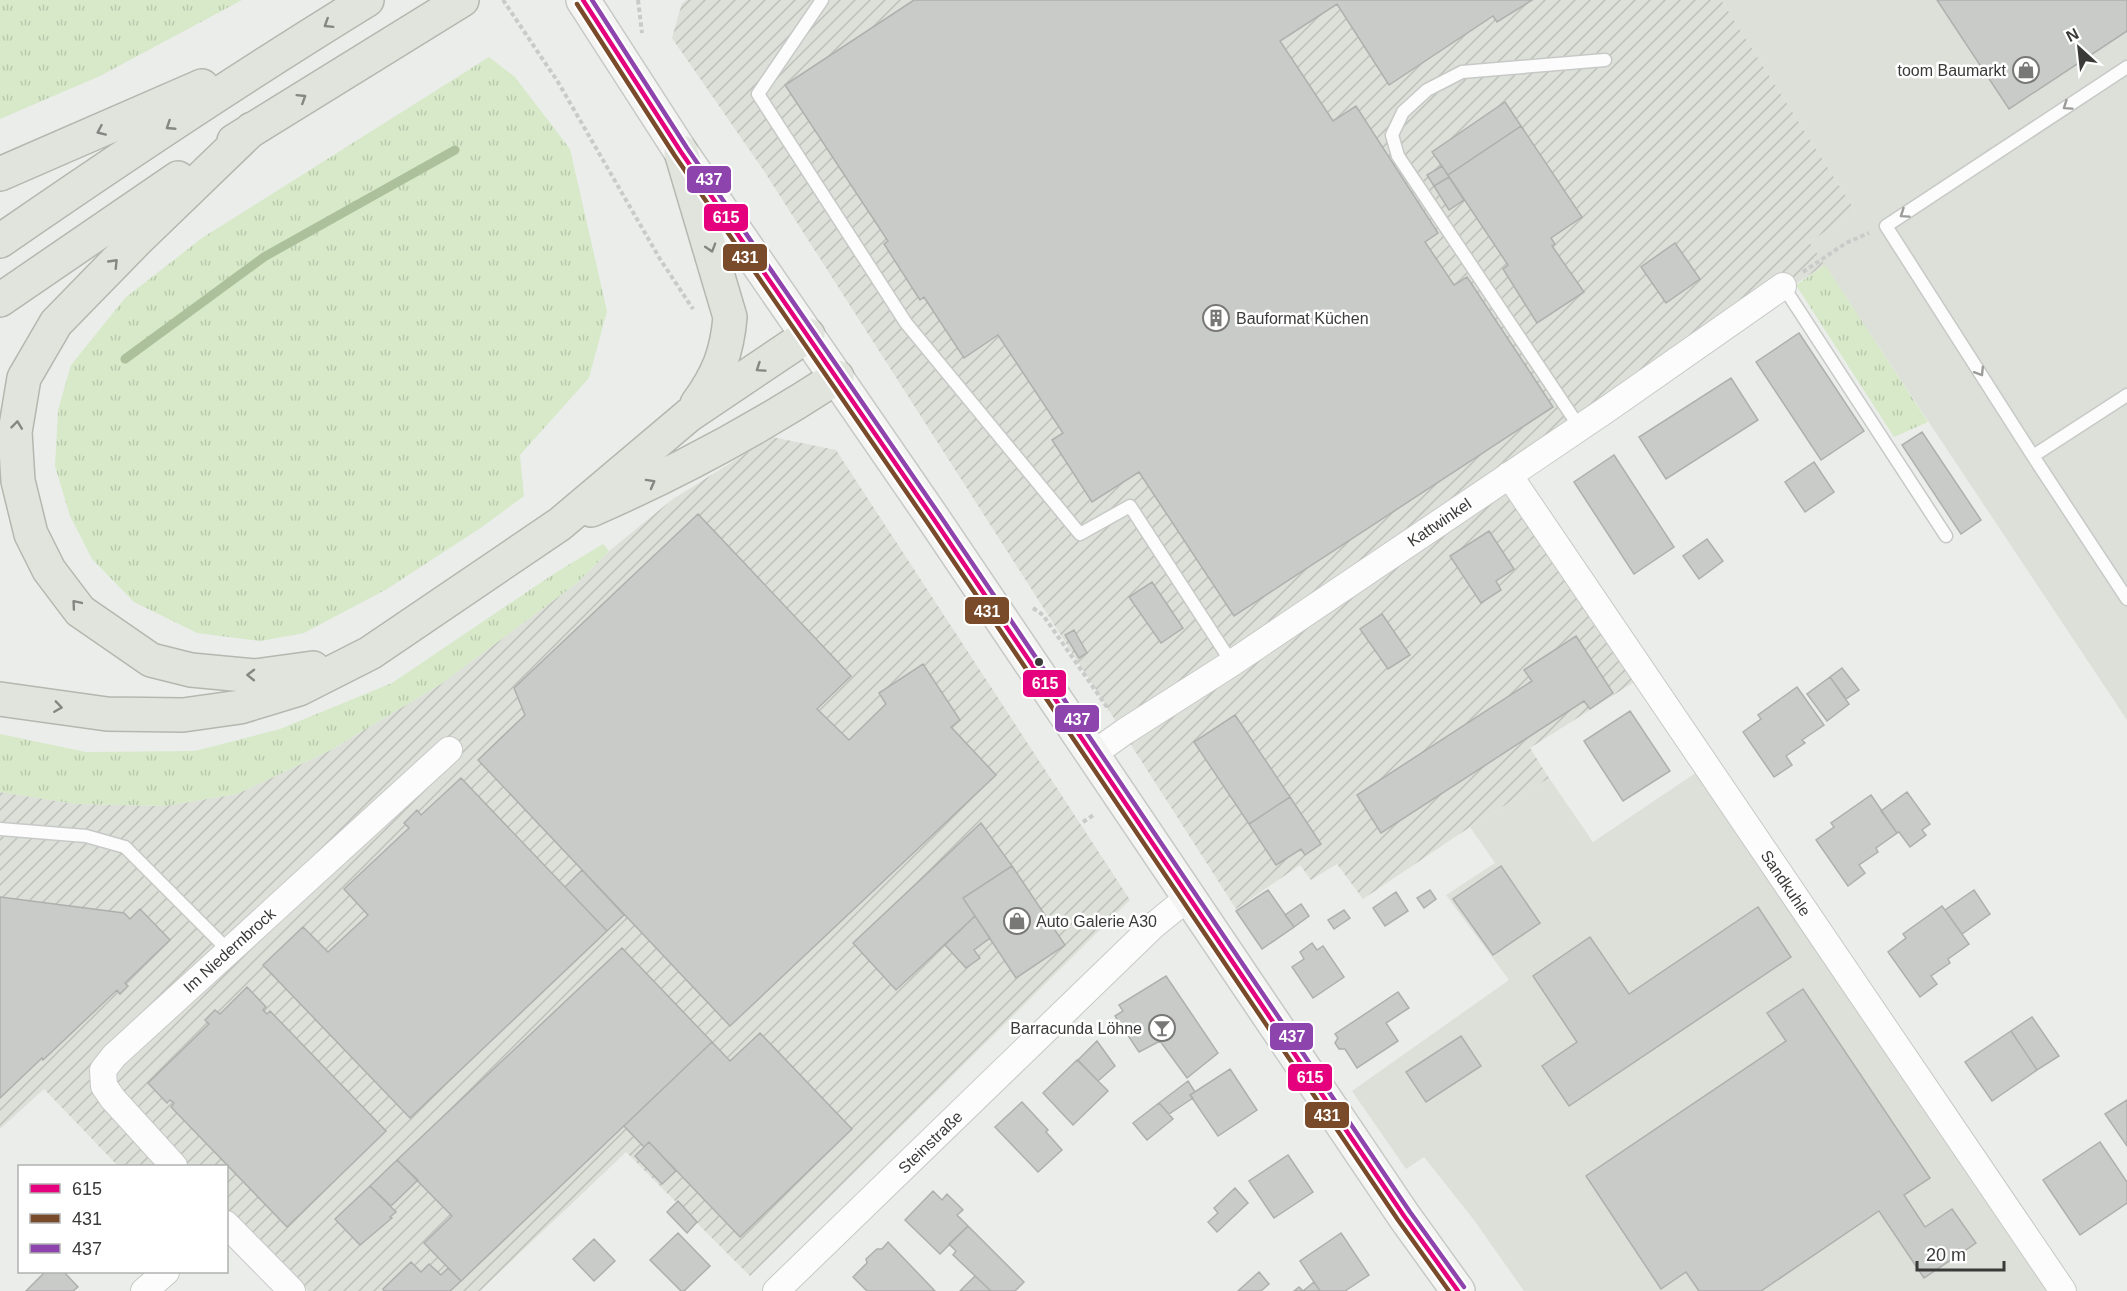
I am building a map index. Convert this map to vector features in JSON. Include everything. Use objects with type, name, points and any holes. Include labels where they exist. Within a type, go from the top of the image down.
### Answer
[{"type":"highway","points":[[0,241],[95,175],[289,48],[367,0]]},
{"type":"highway","points":[[0,300],[252,129],[450,7]]},
{"type":"highway","points":[[0,174],[289,48]]},
{"type":"highway","points":[[252,129],[139,238],[56,323],[24,378],[15,432],[18,481],[31,534],[49,570],[80,611],[151,660],[191,670],[255,676],[314,668],[370,653]]},
{"type":"highway","points":[[681,152],[730,317],[724,355],[713,381],[689,415]]},
{"type":"highway","points":[[0,699],[106,714],[183,715],[240,707],[299,689],[370,653],[560,524],[689,415],[808,335]]},
{"type":"highway","points":[[560,524],[642,488],[792,406],[837,377]]},
{"type":"main road","points":[[583,0],[681,152],[837,377],[1404,1216],[1458,1291]]},
{"type":"street","name":"Kattwinkel","points":[[1093,754],[1580,428],[1783,286]]},
{"type":"street","name":"Sandkuhle","points":[[1509,475],[2057,1290]]},
{"type":"street","name":"Im Niedernbrock","points":[[172,1165],[113,1099],[104,1086],[103,1070],[114,1056],[449,750]]},
{"type":"street","name":"Steinstraße","points":[[776,1291],[1153,926],[1190,897]]},
{"type":"street","points":[[228,1226],[292,1291]]},
{"type":"street","points":[[144,1291],[165,1273]]},
{"type":"lane","points":[[822,0],[758,94],[906,323],[1072,525],[1080,534],[1130,506],[1232,663]]},
{"type":"lane","points":[[1580,428],[1398,156],[1392,135],[1403,112],[1427,90],[1462,72],[1605,60]]},
{"type":"lane","points":[[2127,67],[1886,226],[2127,599]]},
{"type":"lane","points":[[1783,286],[1946,536]]},
{"type":"lane","points":[[2033,456],[2127,395]]},
{"type":"lane","points":[[0,829],[86,836],[124,847],[229,951]]},
{"type":"path","points":[[504,0],[558,82],[660,259],[708,332],[728,338]]},
{"type":"path","points":[[1783,286],[1846,243],[1886,226]]},
{"type":"shaded area","points":[[687,0],[1721,0],[1856,212],[1809,242],[1825,265],[1501,473],[1639,679],[1530,748],[1549,778],[1470,827],[1363,899],[1337,864],[1311,880],[1300,865],[1236,909],[764,171],[672,38],[682,3]]},
{"type":"shaded area","points":[[1721,0],[2127,0],[2127,720],[1809,242],[1856,212]]},
{"type":"shaded area","points":[[772,437],[836,450],[1130,900],[750,1276],[626,1152],[480,1291],[308,1291],[249,1229],[228,1248],[228,1165],[117,1165],[44,1089],[0,1129],[0,792],[76,804],[165,806],[237,794],[329,751],[441,684],[577,583],[609,551],[673,499]]},
{"type":"shaded area","points":[[1700,770],[2060,1291],[1524,1291],[1474,1220],[1424,1157],[1406,1169],[1352,1091],[1509,980],[1446,895],[1495,863],[1470,827],[1549,778],[1593,842]]},
{"type":"green space","points":[[0,0],[242,0],[100,76],[0,119]]},
{"type":"green space","points":[[489,57],[515,77],[570,149],[607,311],[589,378],[520,455],[524,496],[482,527],[387,589],[304,633],[261,641],[197,633],[134,602],[92,559],[70,516],[55,466],[58,410],[71,365],[125,298],[202,238]]},
{"type":"green space","points":[[1825,265],[1928,422],[1894,437],[1796,285]]},
{"type":"green space","points":[[603,544],[609,551],[577,583],[441,684],[329,751],[237,794],[165,806],[76,804],[0,792],[0,734],[86,752],[195,751],[280,729],[392,683],[555,573]]},
{"type":"building","name":"Bauformat Küchen","points":[[914,0],[1532,0],[1497,22],[1493,16],[1389,85],[1337,4],[1280,41],[1333,121],[1356,106],[1438,233],[1425,242],[1454,285],[1467,277],[1553,407],[1234,616],[1139,472],[1092,502],[1052,440],[1063,433],[998,335],[964,358],[924,297],[920,300],[884,244],[888,241],[785,85]]},
{"type":"building","name":"toom Baumarkt","points":[[1937,0],[2127,0],[2127,31],[2009,109]]},
{"type":"building","points":[[1505,102],[1521,126],[1448,175],[1432,152]]},
{"type":"building","points":[[1521,126],[1582,217],[1551,238],[1555,244],[1552,246],[1584,292],[1537,323],[1503,269],[1508,265],[1448,175]]},
{"type":"building","points":[[1442,166],[1449,177],[1434,186],[1427,175]]},
{"type":"building","points":[[1449,177],[1464,200],[1449,210],[1434,186]]},
{"type":"building","points":[[1675,243],[1700,279],[1666,303],[1641,267]]},
{"type":"building","points":[[1799,333],[1864,431],[1821,460],[1756,362]]},
{"type":"building","points":[[1731,378],[1758,420],[1666,479],[1639,437]]},
{"type":"building","points":[[1922,432],[1981,520],[1961,534],[1902,445]]},
{"type":"building","points":[[1614,455],[1674,547],[1634,574],[1574,482]]},
{"type":"building","points":[[1814,462],[1834,492],[1805,512],[1785,482]]},
{"type":"building","points":[[698,514],[851,676],[817,709],[849,740],[886,704],[879,693],[923,664],[960,720],[951,727],[996,775],[730,1026],[478,760],[525,715],[514,688]]},
{"type":"building","points":[[1489,531],[1514,569],[1496,581],[1501,590],[1481,603],[1450,556]]},
{"type":"building","points":[[1707,539],[1723,561],[1699,579],[1683,556]]},
{"type":"building","points":[[1152,582],[1183,628],[1161,643],[1129,597]]},
{"type":"building","points":[[1382,614],[1410,655],[1388,669],[1360,629]]},
{"type":"building","points":[[1074,630],[1087,653],[1079,658],[1065,635]]},
{"type":"building","points":[[1576,636],[1613,693],[1590,709],[1584,701],[1381,833],[1357,795],[1532,681],[1524,670]]},
{"type":"building","points":[[1842,668],[1859,690],[1846,699],[1830,677]]},
{"type":"building","points":[[1830,677],[1849,704],[1827,721],[1807,694]]},
{"type":"building","points":[[1797,687],[1824,725],[1802,740],[1805,743],[1786,756],[1792,765],[1774,777],[1743,732],[1761,719],[1758,715]]},
{"type":"building","points":[[1630,711],[1670,771],[1623,801],[1584,741]]},
{"type":"building","points":[[1235,715],[1290,797],[1249,824],[1194,742]]},
{"type":"building","points":[[461,778],[607,931],[410,1118],[263,965],[303,927],[328,952],[368,915],[344,889],[409,828],[404,823],[417,810],[421,815]]},
{"type":"building","points":[[1907,792],[1930,824],[1922,830],[1926,835],[1910,847],[1881,811]]},
{"type":"building","points":[[1871,795],[1897,833],[1876,848],[1878,852],[1859,865],[1865,873],[1848,886],[1816,840],[1834,827],[1831,823]]},
{"type":"building","points":[[1290,797],[1321,844],[1305,855],[1301,849],[1276,865],[1249,824]]},
{"type":"building","points":[[981,823],[1012,866],[963,898],[975,916],[896,990],[853,943]]},
{"type":"building","points":[[1012,866],[1065,945],[1016,978],[963,898]]},
{"type":"building","points":[[1501,866],[1540,923],[1493,955],[1453,899]]},
{"type":"building","points":[[582,870],[624,915],[607,931],[565,887]]},
{"type":"building","points":[[1268,890],[1294,927],[1262,949],[1236,911]]},
{"type":"building","points":[[1430,890],[1436,899],[1424,908],[1417,898]]},
{"type":"building","points":[[1974,890],[1990,914],[1962,934],[1945,910]]},
{"type":"building","points":[[1396,892],[1408,911],[1385,926],[1373,908]]},
{"type":"building","points":[[0,897],[124,913],[130,919],[140,909],[170,940],[125,983],[128,986],[120,994],[117,990],[0,1098]]},
{"type":"building","points":[[1301,904],[1309,916],[1294,927],[1285,915]]},
{"type":"building","points":[[1942,906],[1969,944],[1948,959],[1950,963],[1931,976],[1937,984],[1920,997],[1888,952],[1906,938],[1903,934]]},
{"type":"building","points":[[1758,907],[1791,957],[1569,1106],[1542,1066],[1577,1042],[1533,976],[1590,937],[1629,994]]},
{"type":"building","points":[[1344,910],[1350,918],[1334,929],[1328,920]]},
{"type":"building","points":[[975,916],[990,938],[974,950],[980,958],[966,968],[945,945]]},
{"type":"building","points":[[1312,943],[1317,950],[1323,946],[1344,977],[1313,998],[1292,967],[1304,959],[1300,952]]},
{"type":"building","points":[[622,948],[712,1042],[461,1281],[424,1243],[452,1216],[397,1160]]},
{"type":"building","name":"Barracunda Löhne","points":[[1166,976],[1218,1053],[1187,1078],[1160,1041],[1139,1052],[1115,1016],[1123,1011],[1119,1005]]},
{"type":"building","points":[[247,987],[266,1007],[263,1010],[267,1014],[270,1011],[386,1131],[287,1227],[171,1107],[174,1103],[170,1100],[167,1103],[148,1083],[209,1024],[205,1020],[215,1010],[220,1014]]},
{"type":"building","points":[[1803,989],[1930,1178],[1904,1195],[1925,1227],[1952,1209],[1976,1243],[1924,1278],[1879,1211],[1761,1291],[1699,1291],[1686,1272],[1661,1289],[1586,1176],[1786,1041],[1767,1013]]},
{"type":"building","points":[[1398,992],[1409,1008],[1386,1023],[1398,1041],[1357,1068],[1345,1049],[1339,1049],[1335,1043],[1338,1038],[1335,1034]]},
{"type":"building","points":[[2032,1017],[2059,1056],[2037,1070],[2011,1031]]},
{"type":"building","points":[[2011,1031],[2037,1070],[1992,1101],[1965,1062]]},
{"type":"building","points":[[760,1033],[852,1129],[740,1237],[649,1142],[644,1147],[624,1126],[712,1042],[730,1061]]},
{"type":"building","points":[[1461,1036],[1481,1066],[1426,1102],[1406,1072]]},
{"type":"building","points":[[1097,1041],[1115,1066],[1098,1081],[1078,1060]]},
{"type":"building","points":[[1077,1060],[1108,1091],[1073,1125],[1043,1093]]},
{"type":"building","points":[[1230,1069],[1257,1110],[1218,1136],[1190,1095]]},
{"type":"building","points":[[1188,1081],[1195,1092],[1190,1095],[1193,1098],[1169,1114],[1159,1103]]},
{"type":"building","points":[[2127,1100],[2127,1146],[2105,1114]]},
{"type":"building","points":[[1022,1102],[1048,1130],[1046,1132],[1062,1150],[1038,1172],[995,1127]]},
{"type":"building","points":[[1159,1103],[1173,1119],[1147,1140],[1133,1123]]},
{"type":"building","points":[[649,1142],[676,1171],[662,1184],[635,1156]]},
{"type":"building","points":[[2100,1142],[2127,1182],[2127,1203],[2080,1235],[2043,1180]]},
{"type":"building","points":[[1288,1155],[1313,1192],[1274,1218],[1249,1181]]},
{"type":"building","points":[[397,1160],[418,1180],[391,1206],[370,1186]]},
{"type":"building","points":[[370,1186],[396,1212],[360,1245],[335,1219]]},
{"type":"building","points":[[1235,1188],[1248,1203],[1217,1232],[1208,1222],[1218,1213],[1214,1208]]},
{"type":"building","points":[[933,1191],[942,1200],[947,1194],[963,1210],[957,1215],[968,1226],[940,1254],[905,1220]]},
{"type":"building","points":[[678,1201],[697,1222],[687,1233],[667,1212]]},
{"type":"building","points":[[968,1226],[1024,1282],[1015,1291],[991,1291],[953,1255],[956,1251],[949,1244]]},
{"type":"building","points":[[678,1233],[710,1266],[684,1291],[681,1291],[650,1260]]},
{"type":"building","points":[[1341,1233],[1369,1275],[1345,1291],[1320,1291],[1300,1261]]},
{"type":"building","points":[[594,1239],[615,1261],[594,1281],[573,1259]]},
{"type":"building","points":[[888,1242],[935,1291],[867,1291],[853,1277],[867,1263],[866,1259],[877,1249],[882,1249]]},
{"type":"building","points":[[411,1262],[421,1272],[429,1264],[441,1275],[448,1268],[461,1281],[450,1291],[384,1291],[383,1289]]},
{"type":"building","points":[[1259,1272],[1269,1284],[1261,1291],[1238,1291]]},
{"type":"building","points":[[44,1273],[65,1273],[78,1287],[73,1291],[26,1291]]},
{"type":"building","points":[[975,1276],[991,1291],[960,1291]]},
{"type":"building","points":[[1314,1282],[1320,1291],[1303,1291]]},
{"type":"waterway","points":[[125,359],[264,257],[455,150]]},
{"type":"transit line","name":"615","points":[[583,0],[681,152],[933,518],[1404,1216],[1458,1291]]},
{"type":"transit line","name":"437","points":[[592,0],[687,148],[939,514],[1410,1212],[1464,1287]]},
{"type":"transit line","name":"431","points":[[577,4],[675,156],[927,522],[1398,1220],[1449,1291]]},
{"type":"place","name":"toom Baumarkt","points":[[2026,70]]},
{"type":"place","name":"Bauformat Küchen","points":[[1216,318]]},
{"type":"place","name":"Auto Galerie A30","points":[[1017,921]]},
{"type":"place","name":"Barracunda Löhne","points":[[1162,1028]]}]
